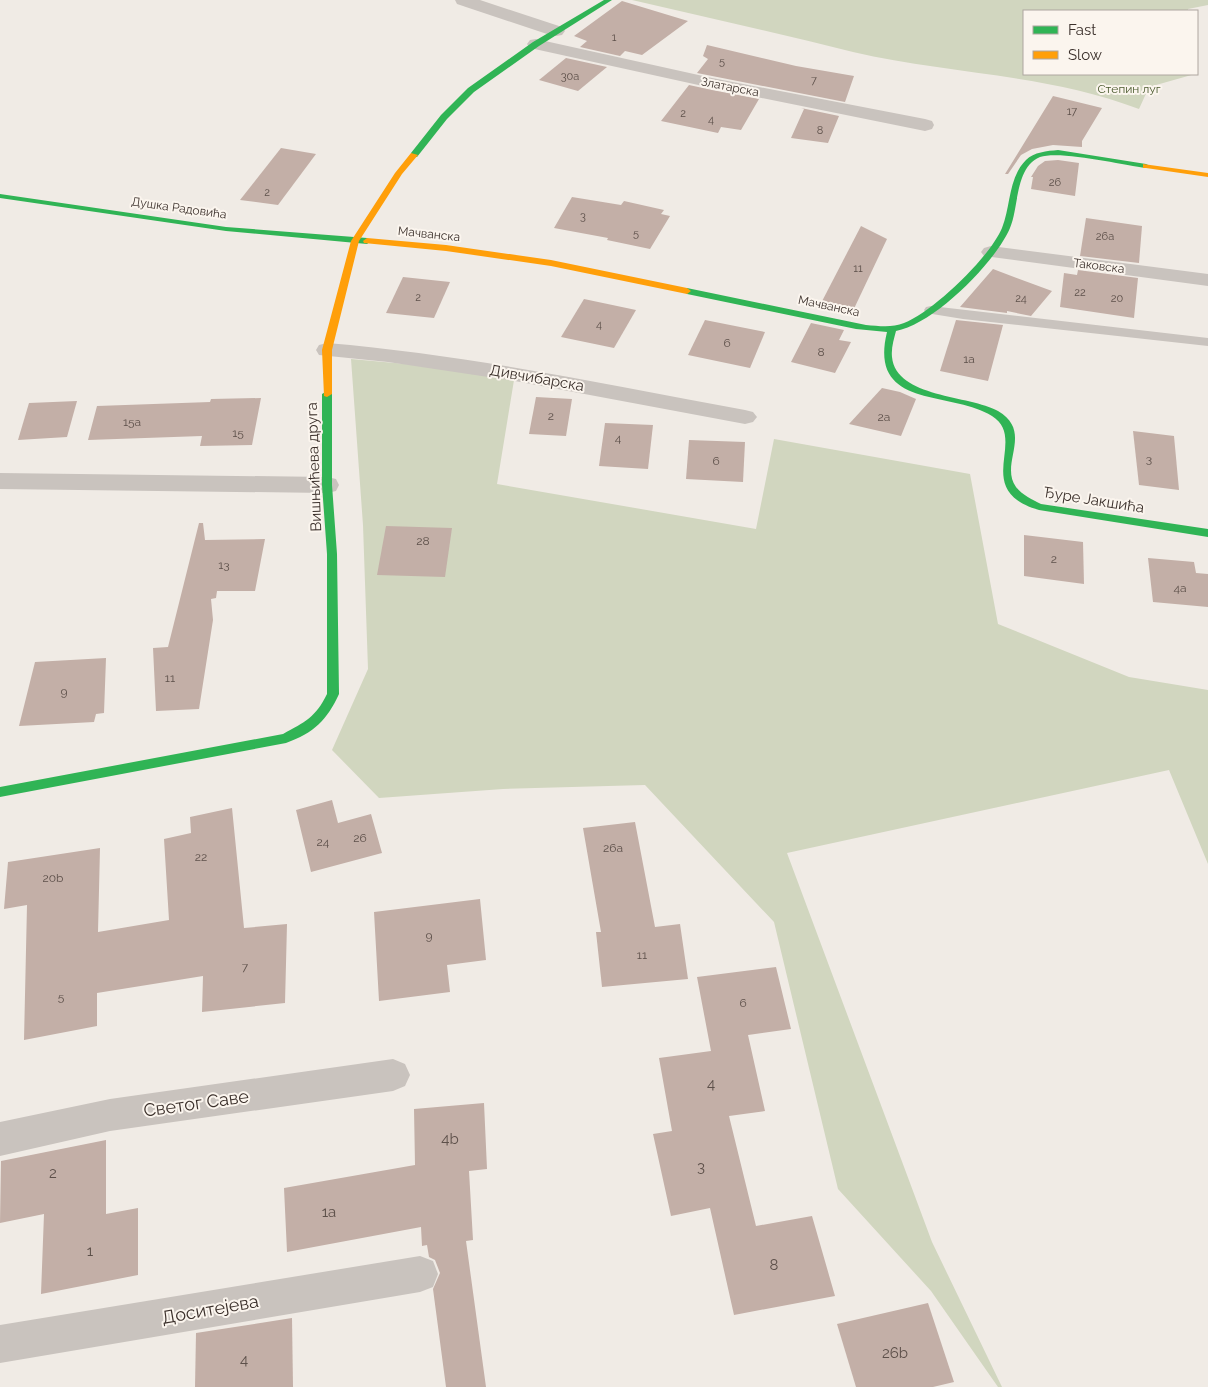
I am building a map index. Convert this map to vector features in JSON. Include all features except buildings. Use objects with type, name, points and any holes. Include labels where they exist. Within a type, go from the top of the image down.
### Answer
[{"type":"street","points":[[463,0],[556,31]]},
{"type":"street","name":"Вишњићева друга","points":[[0,792],[286,738],[310,726],[326,712],[333,694],[332,554],[327,485],[327,350],[355,241],[398,173],[444,118],[471,90],[536,44],[609,0]]},
{"type":"street","name":"Златарска","points":[[536,44],[712,84],[925,125]]},
{"type":"street","name":"Мачванска","points":[[355,241],[446,248],[551,263],[860,326],[892,330],[909,326],[931,310],[990,252],[1005,230],[1019,178],[1026,164],[1039,155],[1058,152],[1208,175]]},
{"type":"street","name":"Душка Радовића","points":[[0,196],[226,229],[355,241]]},
{"type":"street","name":"Таковска","points":[[990,252],[1208,280]]},
{"type":"street","name":"Ђуре Јакшића","points":[[892,330],[888,362],[892,372],[899,380],[925,394],[983,406],[997,414],[1007,424],[1011,432],[1012,445],[1006,479],[1011,491],[1022,501],[1039,507],[1208,533]]},
{"type":"street","name":"Дивчибарска","points":[[327,350],[382,354],[515,374],[745,417]]},
{"type":"street","points":[[0,481],[327,485]]},
{"type":"street","name":"Светог Саве","points":[[0,1139],[110,1115],[392,1075]]},
{"type":"street","name":"Доситејева","points":[[0,1344],[420,1274]]},
{"type":"lane","points":[[931,310],[1208,342]]},
{"type":"green space","name":"Степин луг","points":[[632,0],[1208,0],[1208,5],[1188,10],[1023,10],[1023,75],[1191,75],[1149,87],[1139,109],[1069,88],[889,59]]},
{"type":"green space","points":[[351,359],[515,374],[497,484],[756,529],[774,439],[970,474],[998,624],[1129,677],[1208,690],[1208,864],[1169,770],[787,853],[932,1242],[1002,1387],[998,1387],[931,1291],[838,1189],[774,922],[645,785],[503,789],[379,798],[332,750],[368,669],[363,525]]},
{"type":"traffic: fast","points":[[414,155],[444,117],[471,90],[536,44],[609,0]]},
{"type":"traffic: fast","points":[[687,291],[856,326],[876,329],[902,327],[920,319],[981,264],[1006,228],[1016,186],[1022,170],[1033,158],[1041,154],[1058,152],[1146,166]]},
{"type":"traffic: fast","points":[[0,196],[226,229],[367,241]]},
{"type":"traffic: fast","points":[[892,330],[888,360],[894,374],[904,383],[918,391],[983,408],[996,414],[1005,422],[1010,431],[1011,440],[1007,479],[1011,488],[1024,499],[1039,507],[1208,533]]},
{"type":"traffic: fast","points":[[0,792],[286,738],[315,722],[325,711],[333,694],[332,554],[327,485],[327,394]]},
{"type":"traffic: slow","points":[[327,394],[327,350],[355,241],[399,173],[414,155]]},
{"type":"traffic: slow","points":[[1146,166],[1208,175]]},
{"type":"traffic: slow","points":[[367,241],[446,248],[551,263],[687,291]]}]
